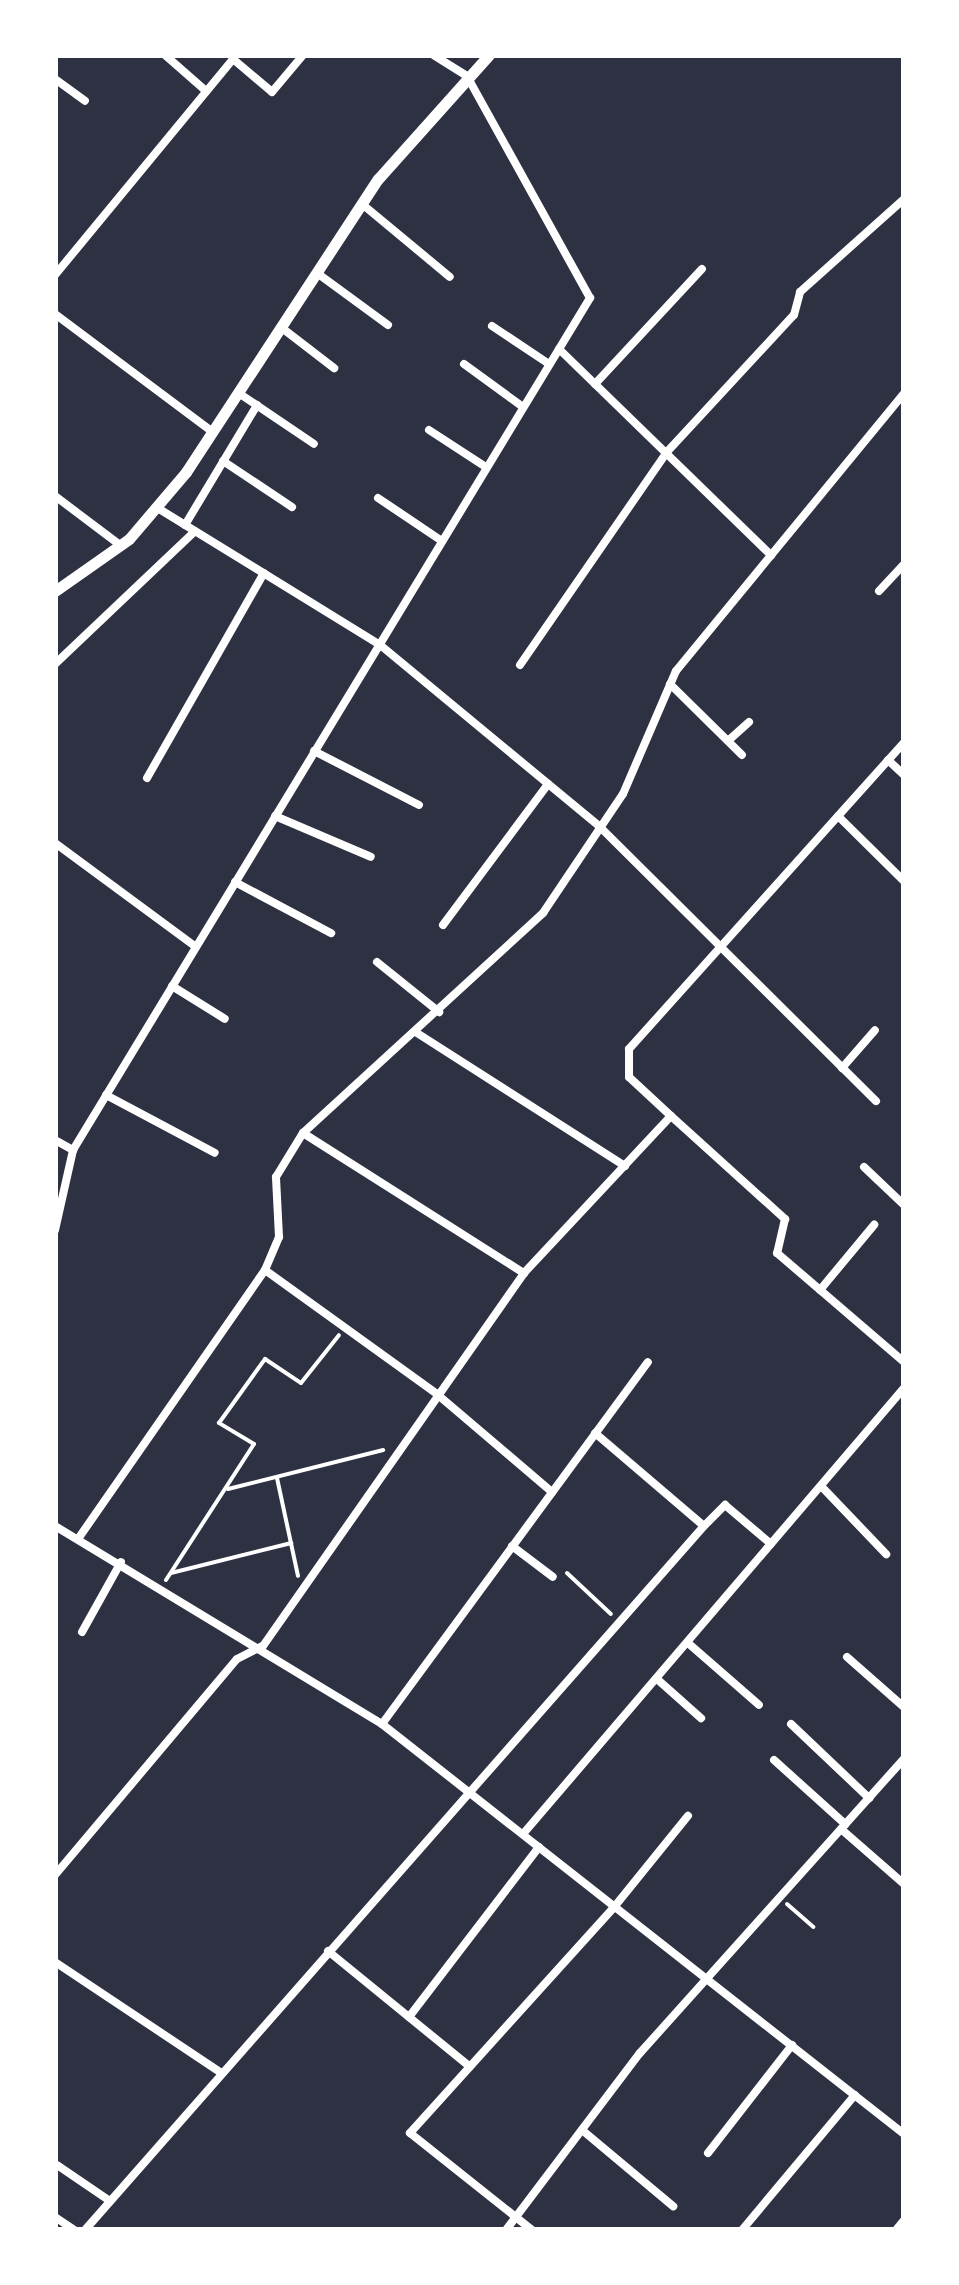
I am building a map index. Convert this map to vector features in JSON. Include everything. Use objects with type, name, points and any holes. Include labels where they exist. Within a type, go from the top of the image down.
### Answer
[{"type":"main road","points":[[55,591],[120,545],[156,507],[240,394],[362,204],[467,76],[489,55]]},
{"type":"street","points":[[165,55],[206,91]]},
{"type":"street","points":[[55,275],[232,59],[272,92],[303,55]]},
{"type":"street","points":[[55,1230],[73,1150],[590,298],[467,76],[434,55]]},
{"type":"street","points":[[55,79],[85,102]]},
{"type":"street","points":[[520,665],[666,453],[794,315],[800,292],[904,199]]},
{"type":"street","points":[[362,204],[450,277]]},
{"type":"street","points":[[596,384],[702,269]]},
{"type":"street","points":[[318,274],[388,325]]},
{"type":"street","points":[[55,314],[214,432]]},
{"type":"street","points":[[492,326],[549,364]]},
{"type":"street","points":[[282,328],[334,368]]},
{"type":"street","points":[[558,348],[771,555]]},
{"type":"street","points":[[464,364],[523,407]]},
{"type":"street","points":[[78,1538],[265,1270],[279,1236],[276,1178],[303,1133],[417,1033],[543,913],[622,794],[670,684],[904,393]]},
{"type":"street","points":[[240,394],[314,444]]},
{"type":"street","points":[[185,525],[257,405]]},
{"type":"street","points":[[429,430],[486,468]]},
{"type":"street","points":[[223,461],[292,506]]},
{"type":"street","points":[[55,496],[120,545]]},
{"type":"street","points":[[378,498],[442,541]]},
{"type":"street","points":[[156,507],[379,644],[600,827],[719,950],[876,1101]]},
{"type":"street","points":[[55,664],[195,531]]},
{"type":"street","points":[[879,592],[904,564]]},
{"type":"street","points":[[148,778],[264,573]]},
{"type":"street","points":[[670,684],[742,755]]},
{"type":"street","points":[[729,740],[749,722]]},
{"type":"street","points":[[904,742],[629,1048],[629,1077],[785,1219],[777,1253],[904,1362]]},
{"type":"street","points":[[314,751],[419,804]]},
{"type":"street","points":[[888,760],[904,775]]},
{"type":"street","points":[[443,925],[548,784]]},
{"type":"street","points":[[275,816],[370,857]]},
{"type":"street","points":[[838,816],[904,882]]},
{"type":"street","points":[[55,842],[196,947]]},
{"type":"street","points":[[235,882],[331,933]]},
{"type":"street","points":[[378,962],[439,1012]]},
{"type":"street","points":[[172,986],[226,1019]]},
{"type":"street","points":[[842,1068],[875,1030]]},
{"type":"street","points":[[417,1033],[625,1166]]},
{"type":"street","points":[[106,1095],[215,1153]]},
{"type":"street","points":[[55,1875],[237,1659],[263,1646],[524,1273],[672,1116]]},
{"type":"street","points":[[303,1133],[524,1273]]},
{"type":"street","points":[[55,1140],[73,1150]]},
{"type":"street","points":[[864,1168],[904,1205]]},
{"type":"street","points":[[820,1290],[874,1225]]},
{"type":"street","points":[[265,1270],[438,1395],[552,1492]]},
{"type":"street","points":[[382,1724],[648,1362]]},
{"type":"street","points":[[522,1834],[904,1388]]},
{"type":"street","points":[[596,1433],[704,1526]]},
{"type":"street","points":[[822,1487],[886,1554]]},
{"type":"street","points":[[85,2230],[704,1526],[725,1506],[771,1544]]},
{"type":"street","points":[[55,1526],[263,1646],[382,1724],[904,2134]]},
{"type":"street","points":[[512,1546],[553,1577]]},
{"type":"street","points":[[82,1632],[121,1562]]},
{"type":"street","points":[[688,1643],[758,1704]]},
{"type":"street","points":[[847,1657],[904,1707]]},
{"type":"street","points":[[657,1679],[701,1718]]},
{"type":"street","points":[[792,1724],[869,1798]]},
{"type":"street","points":[[506,2230],[707,1978],[904,1758]]},
{"type":"street","points":[[774,1760],[904,1884]]},
{"type":"street","points":[[532,2230],[410,2132],[615,1906],[688,1816]]},
{"type":"street","points":[[409,2016],[539,1847]]},
{"type":"street","points":[[328,1951],[470,2066]]},
{"type":"street","points":[[55,1962],[220,2072]]},
{"type":"street","points":[[708,2153],[792,2045]]},
{"type":"street","points":[[742,2230],[855,2095]]},
{"type":"street","points":[[582,2130],[673,2206]]},
{"type":"street","points":[[57,2165],[110,2201]]},
{"type":"street","points":[[55,2217],[74,2230]]},
{"type":"street","points":[[896,2230],[904,2220]]},
{"type":"path","points":[[162,1587],[254,1444],[219,1422],[265,1360],[301,1384],[345,1328]]},
{"type":"path","points":[[227,1489],[402,1446]]},
{"type":"path","points":[[276,1477],[302,1590]]},
{"type":"path","points":[[171,1573],[291,1543]]},
{"type":"path","points":[[553,1577],[561,1568],[620,1622]]},
{"type":"path","points":[[780,1898],[813,1927]]}]
